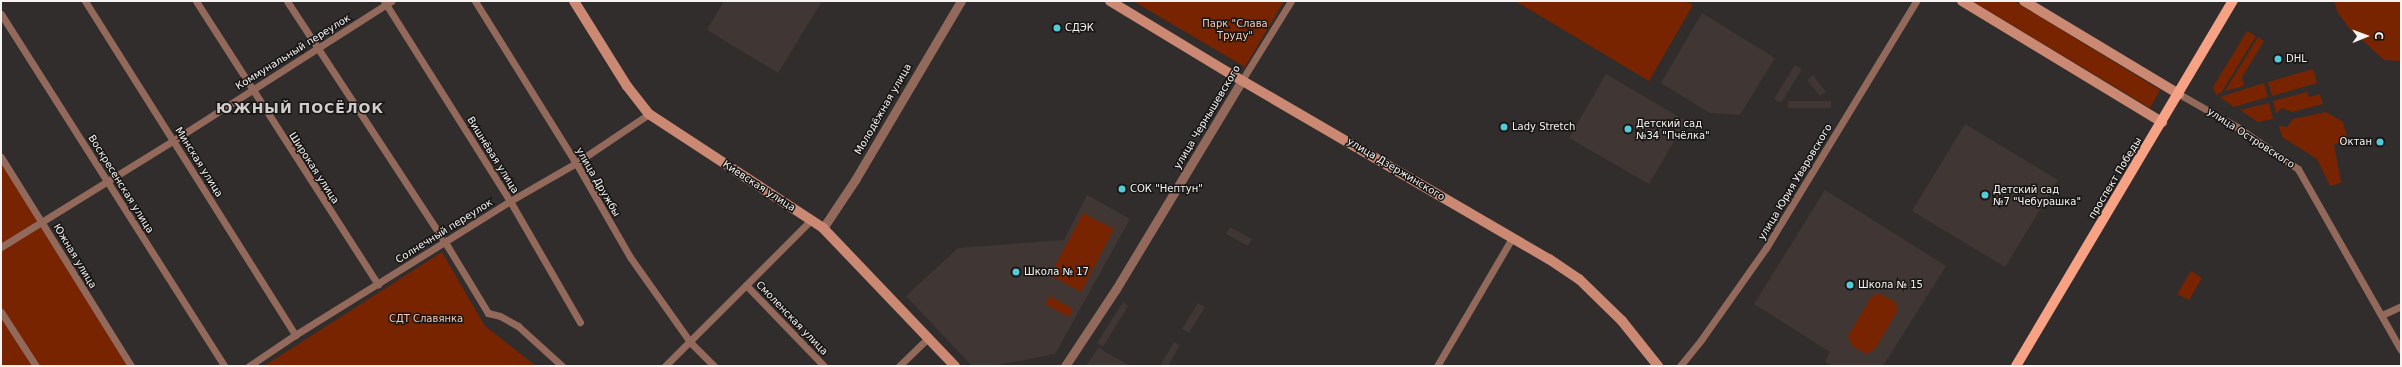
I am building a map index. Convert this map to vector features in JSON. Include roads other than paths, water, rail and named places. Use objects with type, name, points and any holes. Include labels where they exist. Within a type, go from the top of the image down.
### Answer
[{"type":"main road","name":"Киевская улица","points":[[574,1],[627,86],[649,114],[823,228],[955,366]]},
{"type":"main road","name":"улица Дзержинского","points":[[1110,1],[1579,279],[1622,321],[1658,366]]},
{"type":"main road","points":[[1962,1],[2162,122]]},
{"type":"main road","name":"улица Островского","points":[[2024,1],[2179,94]]},
{"type":"main road","name":"проспект Победы","points":[[2016,366],[2233,1]]},
{"type":"street","name":"Минская улица","points":[[85,1],[174,140],[295,335]]},
{"type":"street","name":"Широкая улица","points":[[196,1],[378,285]]},
{"type":"street","points":[[286,1],[488,313],[500,316],[518,326],[562,366]]},
{"type":"street","name":"улица Дружбы","points":[[475,1],[576,163],[630,257],[691,343],[714,366]]},
{"type":"street","name":"Молодёжная улица","points":[[823,228],[855,180],[961,1]]},
{"type":"street","name":"улица Чернышевского","points":[[1065,366],[1116,289],[1291,1]]},
{"type":"street","name":"улица Юрия Уваровского","points":[[1680,366],[1701,340],[1766,248],[1916,1]]},
{"type":"street","name":"Коммунальный переулок","points":[[1,247],[43,222],[107,180],[174,140],[387,2]]},
{"type":"street","name":"Вишнёвая улица","points":[[387,2],[510,201],[580,322]]},
{"type":"street","name":"Воскресенская улица","points":[[1,14],[224,366]]},
{"type":"street","name":"улица Островского","points":[[2179,94],[2237,127],[2298,169],[2401,350]]},
{"type":"street","name":"Солнечный переулок","points":[[249,366],[295,335],[378,285],[510,201],[576,163],[649,114]]},
{"type":"street","name":"Южная улица","points":[[1,157],[43,222],[131,366]]},
{"type":"street","points":[[665,366],[691,343],[746,284],[811,220]]},
{"type":"street","points":[[1437,366],[1512,238]]},
{"type":"street","name":"Смоленская улица","points":[[746,284],[824,366]]},
{"type":"street","points":[[2382,315],[2401,306]]},
{"type":"street","points":[[1,312],[36,366]]},
{"type":"street","points":[[899,366],[928,338]]},
{"type":"place","name":"СДЭК","points":[[1057,28]]},
{"type":"place","name":"DHL","points":[[2278,59]]},
{"type":"place","name":"Lady Stretch","points":[[1504,127]]},
{"type":"place","name":"Детский сад №34 \"Пчёлка\"","points":[[1628,129]]},
{"type":"place","name":"Октан","points":[[2380,142]]},
{"type":"place","name":"СОК \"Нептун\"","points":[[1122,189]]},
{"type":"place","name":"Детский сад №7 \"Чебурашка\"","points":[[1985,195]]},
{"type":"place","name":"Школа № 17","points":[[1016,272]]},
{"type":"place","name":"Школа № 15","points":[[1850,285]]},
{"type":"district","name":"ЮЖНЫЙ ПОСЁЛОК","points":[[300,108]]},
{"type":"park label","name":"Парк \"Слава Труду\"","points":[[1235,28]]},
{"type":"park label","name":"СДТ Славянка","points":[[426,319]]}]
